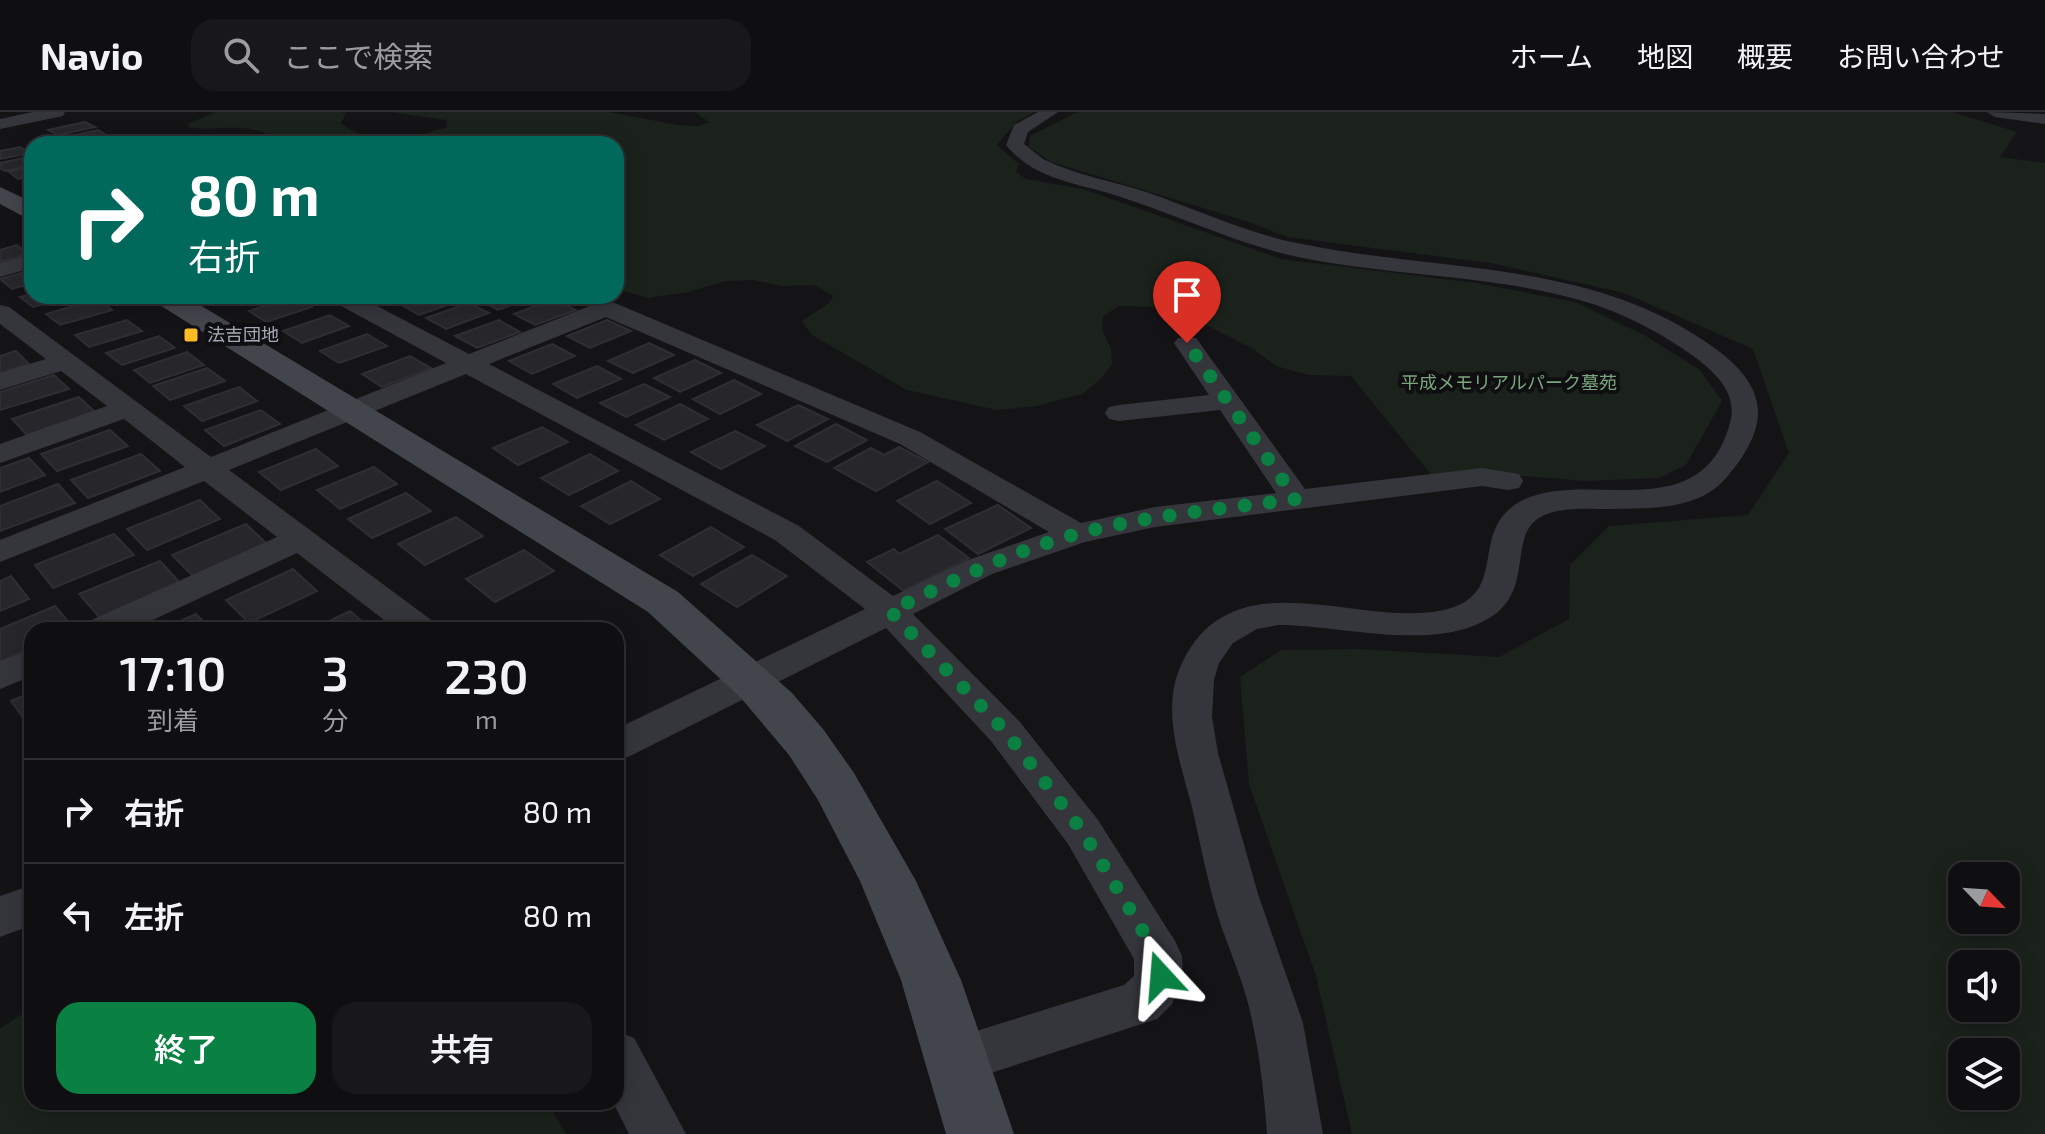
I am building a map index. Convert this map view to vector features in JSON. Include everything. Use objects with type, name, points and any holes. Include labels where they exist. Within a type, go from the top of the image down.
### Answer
[{"type":"street","points":[[3,123],[57,112]]},
{"type":"street","points":[[1050,112],[1020,129],[1015,145],[1022,155],[1058,172],[1279,246],[1343,258],[1506,277],[1605,300],[1669,331],[1710,357],[1727,370],[1742,389],[1746,405],[1746,423],[1730,456],[1714,478],[1685,495],[1559,501],[1530,509],[1514,522],[1506,541],[1504,580],[1498,594],[1481,608],[1450,621],[1416,625],[1293,610],[1237,625],[1215,641],[1202,659],[1193,686],[1195,749],[1242,918],[1274,1006],[1291,1089],[1295,1134]]},
{"type":"street","points":[[1995,112],[2045,119]]},
{"type":"street","points":[[3,123],[33,136]]},
{"type":"street","points":[[0,194],[24,208]]},
{"type":"street","points":[[0,270],[24,263]]},
{"type":"street","points":[[178,304],[663,602],[749,681],[804,740],[854,816],[906,919],[960,1059],[980,1134]]},
{"type":"street","points":[[355,304],[787,533],[890,611],[1005,731],[1083,832],[1158,956],[1161,976],[1153,993],[1139,1003],[960,1059]]},
{"type":"street","points":[[597,304],[910,438],[1076,534]]},
{"type":"street","points":[[0,552],[606,308]]},
{"type":"street","points":[[3,317],[66,361],[410,622]]},
{"type":"street","points":[[1187,343],[1296,499]]},
{"type":"street","points":[[0,382],[66,361]]},
{"type":"street","points":[[1119,413],[1227,401]]},
{"type":"street","points":[[0,454],[128,408]]},
{"type":"street","points":[[624,742],[980,567],[1076,534],[1155,517],[1296,499],[1482,477],[1508,481]]},
{"type":"street","points":[[118,622],[300,539]]},
{"type":"street","points":[[0,676],[24,665]]},
{"type":"street","points":[[0,917],[24,907]]},
{"type":"street","points":[[624,1070],[658,1134]]},
{"type":"green space","points":[[216,112],[342,112],[346,113],[341,123],[366,136],[271,136],[251,129],[201,129],[190,128],[187,124]]},
{"type":"green space","name":"平成メモリアルパーク墓苑","points":[[390,112],[609,112],[699,126],[709,122],[695,112],[1035,112],[1017,121],[997,145],[1019,164],[1016,172],[1026,179],[1083,189],[1281,259],[1476,283],[1575,302],[1644,335],[1700,370],[1722,401],[1686,465],[1659,478],[1585,481],[1525,476],[1434,478],[1351,376],[1309,375],[1276,366],[1253,349],[1210,327],[1157,307],[1119,306],[1103,316],[1102,329],[1111,349],[1112,364],[1101,379],[1082,394],[1037,406],[997,410],[907,390],[812,335],[802,321],[829,303],[833,296],[815,285],[782,286],[754,280],[725,281],[689,292],[648,298],[624,291],[624,136],[413,136],[447,127],[446,120]]},
{"type":"green space","points":[[1077,112],[1952,112],[2017,132],[2000,157],[2045,163],[2045,1134],[1352,1134],[1316,976],[1249,784],[1240,677],[1281,650],[1358,649],[1499,657],[1569,619],[1570,565],[1609,526],[1748,515],[1789,453],[1753,349],[1624,293],[1490,263],[1287,237],[1249,222],[1051,162],[1029,147],[1030,136]]},
{"type":"green space","points":[[24,1012],[24,1110],[552,1110],[566,1134],[0,1134],[0,1029]]},
{"type":"building","points":[[85,122],[95,127],[58,135],[48,130]]},
{"type":"building","points":[[98,130],[108,136],[70,136]]},
{"type":"building","points":[[20,147],[24,154],[0,159],[0,151]]},
{"type":"building","points":[[24,158],[24,167],[5,171],[0,168],[0,163]]},
{"type":"building","points":[[24,169],[24,178],[18,179],[9,172]]},
{"type":"building","points":[[17,245],[24,251],[24,255],[0,262],[0,250]]},
{"type":"building","points":[[24,272],[24,285],[12,289],[0,279]]},
{"type":"building","points":[[81,304],[104,304],[112,310],[60,325],[46,314]]},
{"type":"building","points":[[271,304],[308,304],[312,307],[266,322],[249,311]]},
{"type":"building","points":[[400,304],[451,304],[419,315]]},
{"type":"building","points":[[465,304],[489,313],[446,329],[426,318]]},
{"type":"building","points":[[487,304],[515,304],[498,310]]},
{"type":"building","points":[[541,304],[564,304],[576,310],[535,325],[514,314]]},
{"type":"building","points":[[330,315],[349,326],[302,343],[283,331]]},
{"type":"building","points":[[127,320],[142,331],[89,347],[75,335]]},
{"type":"building","points":[[499,320],[520,332],[477,348],[455,336]]},
{"type":"building","points":[[607,320],[631,331],[590,348],[567,336]]},
{"type":"building","points":[[367,334],[387,346],[339,363],[320,351]]},
{"type":"building","points":[[159,336],[175,348],[122,365],[106,353]]},
{"type":"building","points":[[649,343],[674,355],[633,373],[608,361]]},
{"type":"building","points":[[552,344],[575,356],[532,374],[509,361]]},
{"type":"building","points":[[16,351],[29,364],[0,373],[0,356]]},
{"type":"building","points":[[187,352],[204,365],[150,383],[134,370]]},
{"type":"building","points":[[410,356],[431,368],[382,387],[362,374]]},
{"type":"building","points":[[695,360],[721,373],[680,392],[654,378]]},
{"type":"building","points":[[597,366],[621,379],[577,398],[553,384]]},
{"type":"building","points":[[207,368],[225,381],[170,400],[153,386]]},
{"type":"building","points":[[54,375],[69,389],[0,410],[0,392]]},
{"type":"building","points":[[734,380],[761,394],[720,414],[693,399]]},
{"type":"building","points":[[644,384],[670,397],[626,417],[600,403]]},
{"type":"building","points":[[239,387],[257,401],[202,421],[184,406]]},
{"type":"building","points":[[79,397],[95,412],[27,435],[12,419]]},
{"type":"building","points":[[680,404],[708,419],[664,440],[636,425]]},
{"type":"building","points":[[798,405],[828,419],[787,441],[757,425]]},
{"type":"building","points":[[261,410],[280,424],[224,446],[205,430]]},
{"type":"building","points":[[836,424],[867,440],[827,462],[795,446]]},
{"type":"building","points":[[542,427],[568,442],[518,465],[493,448]]},
{"type":"building","points":[[110,430],[128,446],[57,471],[41,454]]},
{"type":"building","points":[[735,431],[765,446],[721,469],[691,452]]},
{"type":"building","points":[[899,447],[928,462],[876,491],[834,468],[871,448],[884,455]]},
{"type":"building","points":[[316,449],[338,466],[281,490],[259,472]]},
{"type":"building","points":[[141,454],[160,471],[88,498],[71,480]]},
{"type":"building","points":[[590,454],[618,471],[569,495],[541,478]]},
{"type":"building","points":[[29,458],[45,475],[0,492],[0,468]]},
{"type":"building","points":[[374,467],[397,484],[340,509],[317,490]]},
{"type":"building","points":[[631,481],[660,499],[610,524],[581,506]]},
{"type":"building","points":[[937,481],[971,503],[930,524],[897,501]]},
{"type":"building","points":[[58,484],[75,503],[0,531],[0,506]]},
{"type":"building","points":[[406,493],[431,511],[372,538],[348,519]]},
{"type":"building","points":[[200,500],[220,519],[147,550],[127,529]]},
{"type":"building","points":[[998,505],[1031,528],[978,554],[945,529]]},
{"type":"building","points":[[456,517],[483,536],[425,565],[398,544]]},
{"type":"building","points":[[246,524],[268,545],[194,577],[172,555]]},
{"type":"building","points":[[711,527],[744,547],[693,576],[660,555]]},
{"type":"building","points":[[114,534],[134,555],[53,588],[35,565]]},
{"type":"building","points":[[938,535],[969,558],[904,591],[867,562],[894,549],[899,554]]},
{"type":"building","points":[[524,550],[554,571],[495,602],[466,579]]},
{"type":"building","points":[[752,555],[787,576],[737,607],[701,584]]},
{"type":"building","points":[[160,561],[180,583],[100,618],[79,594]]},
{"type":"building","points":[[293,569],[317,591],[251,622],[226,600]]},
{"type":"building","points":[[11,576],[29,599],[0,611],[0,581]]},
{"type":"building","points":[[55,606],[68,622],[24,622],[24,652],[0,663],[0,629]]},
{"type":"building","points":[[350,611],[363,622],[327,622]]},
{"type":"building","points":[[196,614],[204,622],[178,622]]},
{"type":"building","points":[[24,695],[24,719],[11,701]]},
{"type":"place","name":"法吉団地","points":[[191,335]]},
{"type":"route","points":[[1161,976],[1158,956],[1083,832],[1005,731],[890,611],[980,567],[1076,534],[1155,517],[1296,499],[1187,343]]}]
